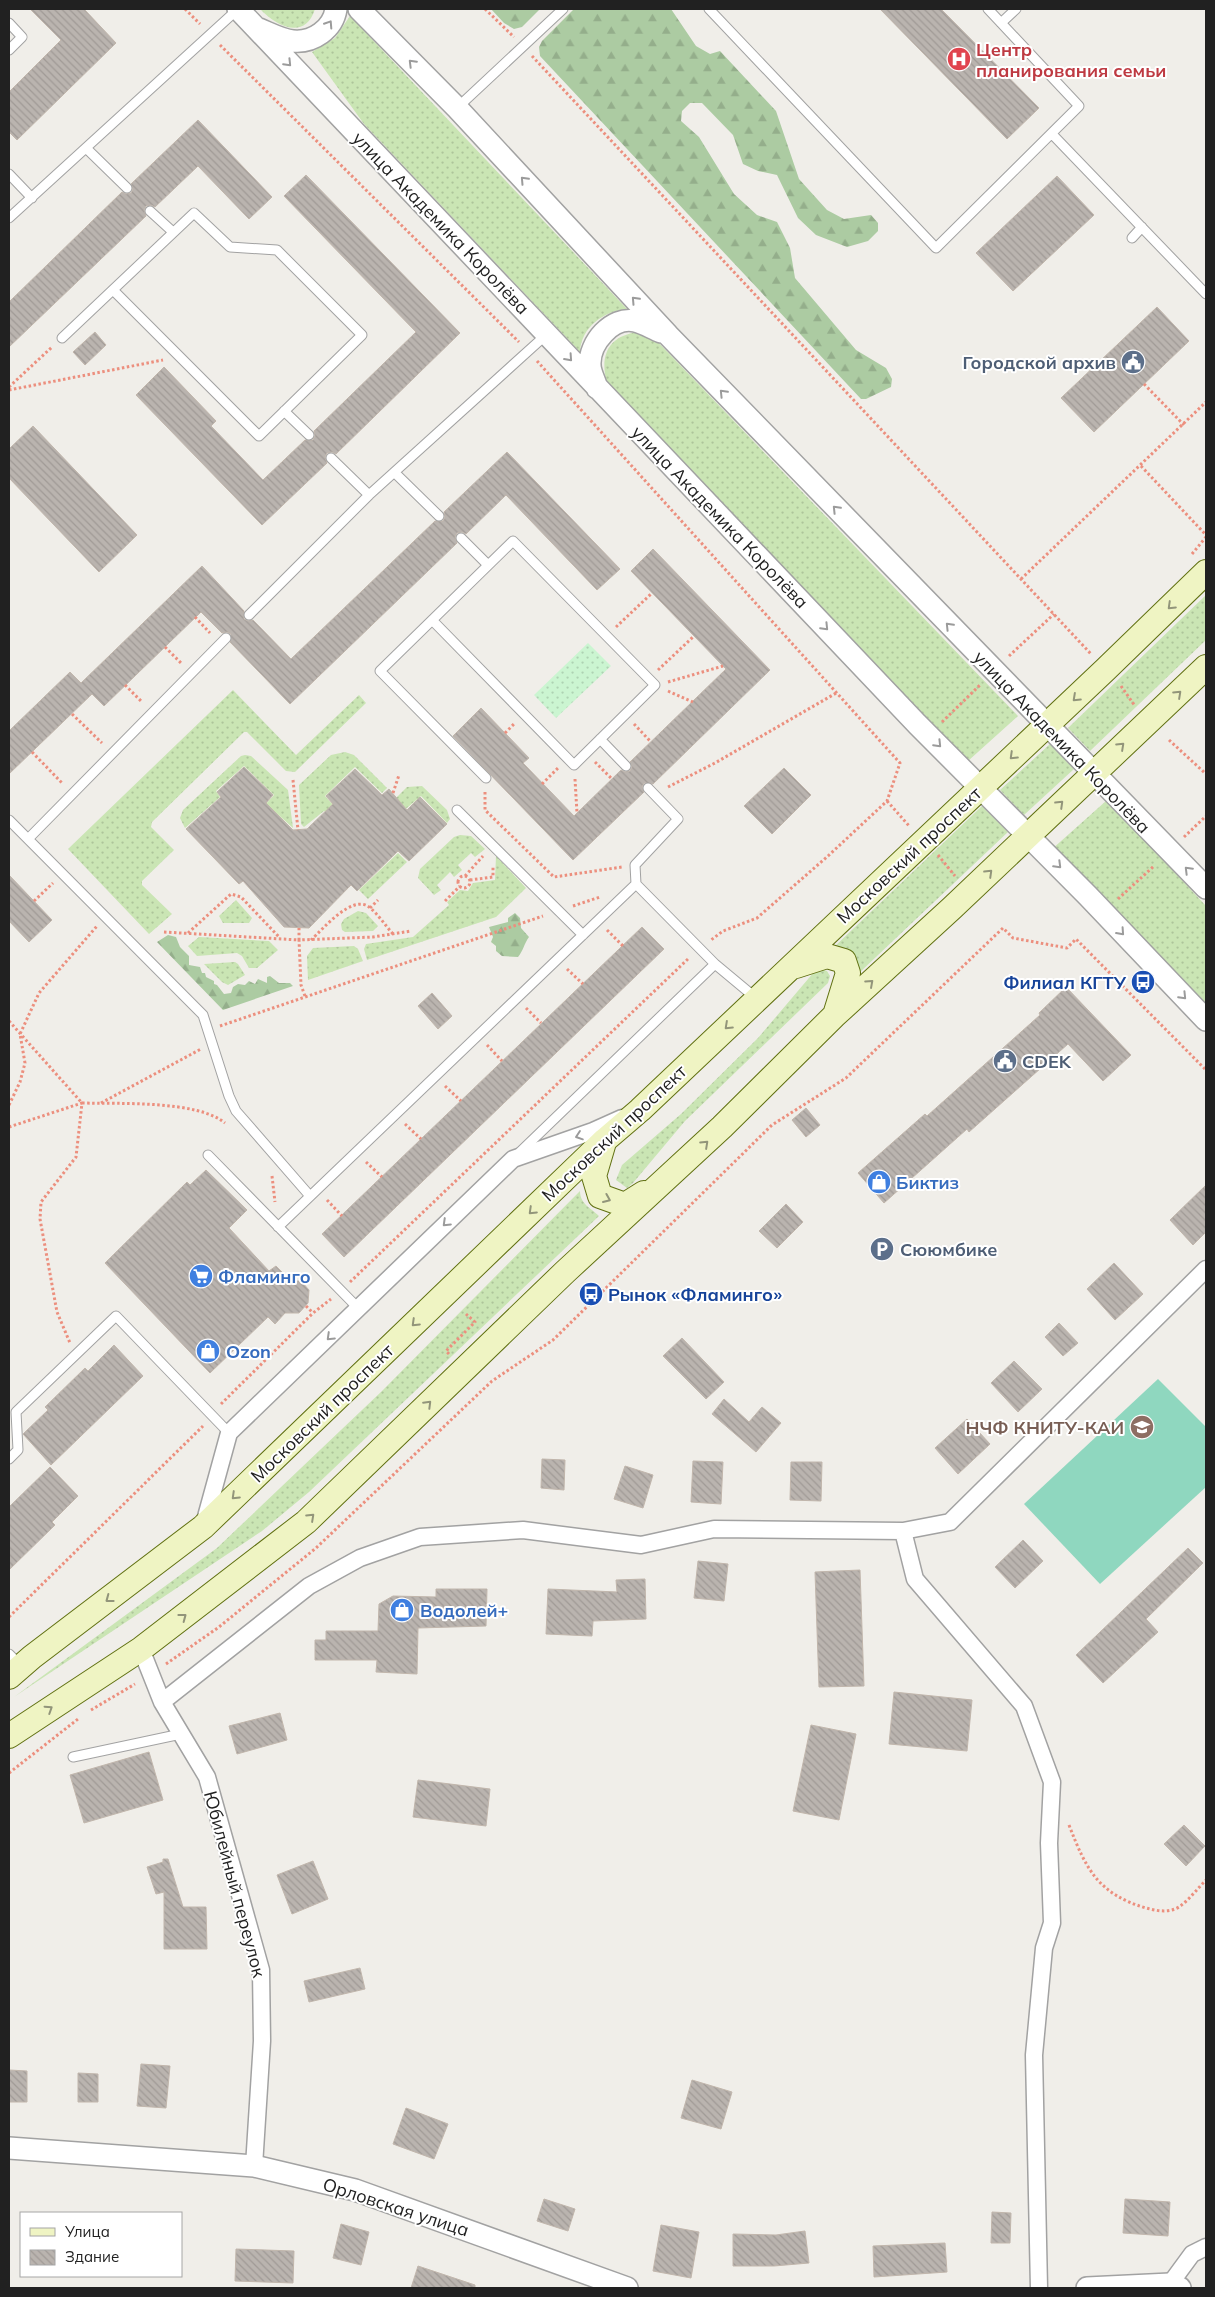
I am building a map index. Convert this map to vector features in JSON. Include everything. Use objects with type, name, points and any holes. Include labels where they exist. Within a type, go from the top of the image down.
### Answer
[{"type":"main road","name":"Московский проспект","points":[[13,1666],[204,1527],[605,1140],[640,1110],[1206,572]]},
{"type":"main road","points":[[9,1736],[141,1648],[306,1522],[565,1272],[669,1177],[834,1016],[1206,667]]},
{"type":"main road","points":[[789,968],[827,956],[844,961],[848,973],[834,1016]]},
{"type":"main road","points":[[605,1140],[594,1176],[600,1196],[625,1205],[669,1177]]},
{"type":"street","name":"улица Академика Королёва","points":[[238,9],[917,724],[1028,835],[1206,1020]]},
{"type":"street","points":[[254,27],[293,41],[315,38],[328,29],[336,9]]},
{"type":"street","name":"улица Академика Королёва","points":[[359,9],[457,108],[668,335],[1206,888]]},
{"type":"street","points":[[598,389],[590,365],[594,347],[605,330],[634,320],[668,335]]},
{"type":"street","points":[[204,1527],[229,1433],[358,1308],[513,1160],[593,1132],[640,1110]]},
{"type":"street","points":[[162,1702],[309,1586],[360,1558],[420,1537],[523,1530],[641,1545],[714,1529],[903,1531],[950,1522],[1206,1269]]},
{"type":"street","points":[[903,1531],[916,1579],[1024,1706],[1052,1782],[1049,1843],[1052,1923],[1044,1948],[1034,2055],[1039,2288]]},
{"type":"street","name":"Юбилейный переулок","points":[[141,1648],[162,1702],[207,1777],[261,1970],[262,2041],[254,2166]]},
{"type":"street","name":"Орловская улица","points":[[9,2148],[254,2166],[355,2190],[626,2288]]},
{"type":"street","points":[[1087,2288],[1175,2286],[1192,2254],[1206,2247]]},
{"type":"lane","points":[[9,218],[238,9]]},
{"type":"lane","points":[[457,108],[563,9]]},
{"type":"lane","points":[[709,9],[936,248],[1080,106],[988,9]]},
{"type":"lane","points":[[1001,23],[1016,9]]},
{"type":"lane","points":[[9,23],[22,37],[9,50]]},
{"type":"lane","points":[[1052,134],[1206,294]]},
{"type":"lane","points":[[86,148],[127,188]]},
{"type":"lane","points":[[9,174],[32,198]]},
{"type":"lane","points":[[150,211],[173,232]]},
{"type":"lane","points":[[62,338],[194,212],[230,247],[277,250],[362,334],[259,436],[113,290]]},
{"type":"lane","points":[[1132,238],[1142,227]]},
{"type":"lane","points":[[249,616],[369,495],[547,334]]},
{"type":"lane","points":[[284,411],[309,435]]},
{"type":"lane","points":[[331,458],[369,495]]},
{"type":"lane","points":[[395,473],[439,516]]},
{"type":"lane","points":[[461,538],[488,564]]},
{"type":"lane","points":[[432,620],[571,762],[586,753],[600,740],[625,715],[652,682],[513,541],[488,564],[380,671],[486,778]]},
{"type":"lane","points":[[28,839],[224,641]]},
{"type":"lane","points":[[600,740],[626,766]]},
{"type":"lane","points":[[651,791],[678,820],[635,865],[636,884],[715,964],[757,998]]},
{"type":"lane","points":[[457,810],[583,935]]},
{"type":"lane","points":[[9,820],[203,1015],[236,1111],[313,1193]]},
{"type":"lane","points":[[278,1228],[636,884]]},
{"type":"lane","points":[[513,1160],[715,964]]},
{"type":"lane","points":[[208,1155],[358,1308]]},
{"type":"lane","points":[[9,1459],[18,1450],[16,1412],[116,1316],[229,1433]]},
{"type":"lane","points":[[72,1757],[181,1734]]},
{"type":"path","points":[[485,9],[523,46],[1091,655],[1098,649]]},
{"type":"path","points":[[9,388],[62,338]]},
{"type":"path","points":[[9,388],[179,356]]},
{"type":"path","points":[[1144,384],[1184,425]]},
{"type":"path","points":[[1021,579],[1206,402]]},
{"type":"path","points":[[1141,466],[1206,535]]},
{"type":"path","points":[[606,636],[652,592]]},
{"type":"path","points":[[1005,660],[1054,614]]},
{"type":"path","points":[[195,618],[224,641]]},
{"type":"path","points":[[652,682],[694,636]]},
{"type":"path","points":[[165,647],[192,673]]},
{"type":"path","points":[[652,682],[723,666]]},
{"type":"path","points":[[652,682],[693,702]]},
{"type":"path","points":[[125,685],[153,712]]},
{"type":"path","points":[[936,727],[980,685]]},
{"type":"path","points":[[1120,686],[1136,707]]},
{"type":"path","points":[[651,791],[715,763],[838,692]]},
{"type":"path","points":[[72,714],[113,753]]},
{"type":"path","points":[[625,715],[651,742]]},
{"type":"path","points":[[699,947],[723,931],[757,918],[887,801],[900,763],[864,723]]},
{"type":"path","points":[[1169,740],[1206,774]]},
{"type":"path","points":[[32,752],[73,793]]},
{"type":"path","points":[[586,753],[612,780]]},
{"type":"path","points":[[542,784],[571,762]]},
{"type":"path","points":[[571,762],[577,813]]},
{"type":"path","points":[[393,793],[399,775]]},
{"type":"path","points":[[486,778],[485,810],[554,877],[635,865]]},
{"type":"path","points":[[293,780],[298,830]]},
{"type":"path","points":[[887,801],[911,828]]},
{"type":"path","points":[[1181,839],[1206,816]]},
{"type":"path","points":[[460,886],[458,882],[460,878],[465,876],[494,845]]},
{"type":"path","points":[[938,855],[961,882]]},
{"type":"path","points":[[1110,906],[1154,866]]},
{"type":"path","points":[[34,901],[63,873]]},
{"type":"path","points":[[465,876],[470,880],[493,877]]},
{"type":"path","points":[[460,886],[468,887],[470,880]]},
{"type":"path","points":[[445,901],[460,886]]},
{"type":"path","points":[[187,933],[226,896],[236,894],[281,939]]},
{"type":"path","points":[[208,1030],[602,896]]},
{"type":"path","points":[[370,908],[378,900]]},
{"type":"path","points":[[310,940],[351,905],[363,904],[370,908],[393,934]]},
{"type":"path","points":[[9,1105],[20,1082],[25,1064],[20,1034],[39,993],[106,916]]},
{"type":"path","points":[[598,921],[623,946]]},
{"type":"path","points":[[299,928],[301,985],[305,996]]},
{"type":"path","points":[[89,1712],[151,1674],[218,1627],[316,1548],[492,1381],[553,1340],[772,1125],[846,1078],[1004,928],[1013,938],[1067,948],[1076,939],[1206,1070]]},
{"type":"path","points":[[164,932],[310,940],[373,937],[411,931]]},
{"type":"path","points":[[558,959],[582,984]]},
{"type":"path","points":[[517,998],[542,1024]]},
{"type":"path","points":[[9,1021],[82,1103],[76,1157],[41,1202],[40,1219],[57,1312],[75,1355]]},
{"type":"path","points":[[478,1036],[502,1061]]},
{"type":"path","points":[[100,1104],[212,1043]]},
{"type":"path","points":[[435,1077],[461,1101]]},
{"type":"path","points":[[9,1127],[82,1103],[176,1106],[218,1117],[233,1129]]},
{"type":"path","points":[[396,1114],[421,1139]]},
{"type":"path","points":[[356,1152],[382,1177]]},
{"type":"path","points":[[267,1170],[273,1177],[278,1228]]},
{"type":"path","points":[[313,1193],[342,1216]]},
{"type":"path","points":[[306,1306],[313,1313]]},
{"type":"path","points":[[454,1360],[446,1351],[476,1322],[466,1314]]},
{"type":"path","points":[[9,1773],[81,1716]]},
{"type":"path","points":[[1066,1816],[1082,1860],[1096,1880],[1124,1900],[1156,1911],[1169,1911],[1179,1906],[1206,1880]]},
{"type":"green space","points":[[260,9],[315,9],[310,19],[304,25],[297,28],[274,21]]},
{"type":"green space","points":[[491,9],[540,9],[522,27],[514,29],[504,23]]},
{"type":"green space","points":[[574,9],[671,9],[696,46],[710,54],[720,51],[776,111],[799,179],[827,210],[844,219],[871,215],[878,223],[878,231],[868,241],[847,247],[816,235],[798,218],[777,175],[758,171],[743,164],[733,135],[702,103],[690,103],[682,111],[681,121],[699,137],[734,194],[757,215],[777,222],[790,248],[795,278],[856,350],[886,368],[892,379],[891,387],[866,399],[861,399],[540,56],[539,47],[542,41]]},
{"type":"green space","points":[[350,16],[627,309],[610,313],[595,322],[589,328],[581,343],[580,352],[364,124],[312,52],[335,38]]},
{"type":"green space","points":[[639,332],[655,339],[1018,716],[968,761],[607,383],[604,364],[609,348],[620,337]]},
{"type":"green space","points":[[1206,595],[1206,640],[1090,751],[1068,728]]},
{"type":"green space","points":[[588,643],[611,666],[556,718],[534,695]]},
{"type":"green space","points":[[233,690],[296,755],[359,695],[366,703],[295,772],[286,771],[247,732],[244,732],[152,822],[151,827],[174,850],[142,881],[142,885],[172,914],[149,934],[68,849]]},
{"type":"green space","points":[[1050,744],[1074,769],[1024,815],[1000,790]]},
{"type":"green space","points":[[345,752],[354,755],[387,788],[382,793],[355,767],[325,796],[336,808],[329,815],[324,811],[304,827],[301,824],[299,785],[331,755]]},
{"type":"green space","points":[[241,756],[251,756],[288,790],[293,828],[273,810],[269,813],[263,807],[274,795],[244,766],[216,791],[220,797],[185,828],[180,818],[183,810]]},
{"type":"green space","points":[[422,786],[447,810],[450,819],[447,823],[421,796],[401,813],[391,803],[407,787]]},
{"type":"green space","points":[[1106,801],[1206,906],[1206,1008],[1051,850]]},
{"type":"green space","points":[[982,806],[1008,832],[858,974],[859,966],[852,955],[833,948]]},
{"type":"green space","points":[[460,835],[471,836],[485,849],[475,857],[471,853],[458,865],[462,870],[454,877],[450,872],[437,885],[441,890],[434,895],[418,878],[420,869],[454,837]]},
{"type":"green space","points":[[398,853],[407,862],[368,899],[359,890]]},
{"type":"green space","points":[[496,856],[526,888],[496,917],[367,960],[364,949],[366,944],[413,937],[449,905],[447,902],[460,890],[468,891],[473,883],[495,880]]},
{"type":"green space","points":[[236,900],[252,918],[249,923],[223,923],[219,916]]},
{"type":"green space","points":[[358,911],[366,913],[378,926],[373,931],[345,932],[342,930],[341,924],[344,919]]},
{"type":"green space","points":[[515,913],[520,918],[521,928],[529,937],[518,957],[502,956],[496,951],[496,946],[491,942],[493,937],[489,927],[508,922],[508,918]]},
{"type":"green space","points":[[168,935],[176,937],[180,947],[189,956],[189,965],[200,967],[202,973],[205,973],[206,977],[214,981],[214,984],[224,994],[231,993],[233,987],[238,984],[245,985],[249,981],[255,984],[258,979],[267,983],[267,977],[270,976],[279,983],[290,983],[293,986],[223,1010],[157,942]]},
{"type":"green space","points":[[199,937],[269,941],[278,950],[257,968],[249,968],[242,956],[237,953],[197,956],[188,946]]},
{"type":"green space","points":[[354,946],[358,949],[363,961],[308,980],[307,956],[313,948]]},
{"type":"green space","points":[[235,962],[245,975],[228,985],[222,982],[204,964]]},
{"type":"green space","points":[[820,969],[827,971],[830,976],[828,983],[685,1121],[633,1183],[627,1188],[616,1180],[622,1165],[681,1114],[758,1038],[814,972]]},
{"type":"green space","points":[[580,1191],[584,1203],[599,1216],[309,1492],[262,1531],[14,1697],[217,1548],[382,1391]]},
{"type":"green space","points":[[1158,1379],[1206,1427],[1206,1487],[1100,1584],[1024,1504]]},
{"type":"building","points":[[30,9],[84,9],[116,43],[17,140],[9,132],[9,92],[61,40]]},
{"type":"building","name":"Центр планирования семьи","points":[[880,9],[941,9],[1039,108],[1007,139]]},
{"type":"building","points":[[198,120],[272,197],[249,219],[198,166],[155,207],[151,205],[146,206],[144,210],[146,216],[9,347],[9,302],[122,192],[126,194],[131,193],[133,189],[131,184]]},
{"type":"building","points":[[306,175],[460,333],[336,454],[332,452],[327,453],[325,457],[327,463],[262,525],[136,395],[164,367],[216,421],[211,426],[263,480],[305,440],[313,440],[315,436],[314,431],[416,332],[284,196]]},
{"type":"building","points":[[1057,176],[1094,215],[1013,291],[976,253]]},
{"type":"building","name":"Городской архив","points":[[1157,307],[1189,341],[1094,432],[1061,398]]},
{"type":"building","points":[[95,332],[106,345],[85,365],[73,352]]},
{"type":"building","points":[[33,426],[137,535],[99,572],[9,478],[9,449]]},
{"type":"building","points":[[507,452],[620,569],[597,590],[506,495],[466,534],[462,532],[457,533],[455,537],[457,543],[290,704],[230,642],[231,634],[227,632],[222,633],[201,612],[104,706],[92,694],[9,774],[9,731],[70,672],[81,683],[202,566],[244,611],[244,619],[248,621],[253,620],[291,659],[435,521],[443,521],[445,517],[444,512]]},
{"type":"building","points":[[653,549],[770,670],[653,784],[644,783],[642,787],[644,792],[573,860],[453,736],[481,708],[529,758],[523,763],[574,816],[621,770],[625,772],[630,771],[632,767],[630,762],[726,669],[631,571]]},
{"type":"building","points":[[244,767],[273,795],[266,803],[293,830],[307,829],[333,804],[326,796],[355,769],[382,795],[389,789],[407,810],[420,797],[447,824],[409,861],[398,851],[357,891],[351,885],[309,928],[284,927],[243,881],[239,884],[186,829],[221,797],[217,792]]},
{"type":"building","points":[[784,768],[811,795],[772,834],[744,806]]},
{"type":"building","points":[[9,875],[52,920],[29,942],[9,921]]},
{"type":"building","points":[[642,927],[664,949],[344,1257],[322,1234]]},
{"type":"building","points":[[1066,987],[1131,1055],[1103,1081],[1068,1044],[969,1132],[967,1129],[884,1203],[858,1173],[925,1114],[927,1116],[1040,1015],[1039,1013]]},
{"type":"building","points":[[432,993],[452,1016],[438,1029],[418,1006]]},
{"type":"building","points":[[806,1108],[820,1125],[806,1137],[792,1120]]},
{"type":"building","name":"Фламинго","points":[[206,1170],[247,1210],[229,1228],[269,1271],[276,1266],[291,1281],[301,1281],[309,1290],[308,1303],[299,1313],[285,1313],[275,1324],[268,1317],[210,1373],[105,1263],[187,1182],[190,1185]]},
{"type":"building","points":[[1206,1185],[1206,1232],[1193,1245],[1170,1220]]},
{"type":"building","points":[[786,1204],[803,1222],[777,1248],[759,1231]]},
{"type":"building","points":[[1114,1263],[1143,1294],[1115,1320],[1087,1289]]},
{"type":"building","points":[[1059,1323],[1078,1343],[1063,1356],[1045,1337]]},
{"type":"building","points":[[682,1338],[724,1382],[706,1399],[663,1356]]},
{"type":"building","points":[[114,1345],[143,1376],[51,1465],[23,1434],[48,1410],[45,1407],[85,1368],[88,1371]]},
{"type":"building","points":[[1014,1361],[1042,1389],[1018,1412],[991,1383]]},
{"type":"building","points":[[724,1399],[749,1422],[762,1407],[781,1423],[756,1452],[712,1414]]},
{"type":"building","points":[[967,1419],[990,1444],[958,1474],[935,1448]]},
{"type":"building","points":[[542,1459],[565,1460],[564,1490],[541,1488]]},
{"type":"building","points":[[693,1461],[723,1462],[721,1504],[691,1502]]},
{"type":"building","points":[[791,1462],[822,1462],[821,1501],[790,1500]]},
{"type":"building","points":[[625,1466],[653,1475],[643,1508],[614,1499]]},
{"type":"building","points":[[50,1467],[78,1496],[52,1522],[55,1525],[9,1570],[9,1507]]},
{"type":"building","points":[[1023,1540],[1043,1561],[1015,1588],[995,1567]]},
{"type":"building","points":[[1188,1548],[1203,1563],[1146,1619],[1158,1632],[1103,1683],[1076,1655]]},
{"type":"building","points":[[698,1561],[728,1564],[724,1601],[694,1598]]},
{"type":"building","points":[[860,1570],[864,1686],[819,1687],[815,1572]]},
{"type":"building","points":[[645,1579],[646,1619],[593,1621],[592,1636],[546,1634],[548,1589],[617,1592],[616,1580]]},
{"type":"building","points":[[436,1589],[487,1589],[486,1626],[418,1628],[417,1674],[376,1672],[377,1660],[315,1660],[315,1640],[326,1640],[326,1631],[378,1631],[379,1604],[393,1596],[436,1597]]},
{"type":"building","points":[[894,1692],[972,1700],[967,1751],[889,1744]]},
{"type":"building","points":[[280,1713],[287,1740],[237,1754],[229,1726]]},
{"type":"building","points":[[811,1725],[856,1734],[839,1820],[793,1811]]},
{"type":"building","points":[[149,1752],[163,1800],[84,1823],[70,1775]]},
{"type":"building","points":[[418,1780],[490,1789],[486,1826],[413,1817]]},
{"type":"building","points":[[1184,1825],[1205,1846],[1186,1866],[1164,1844]]},
{"type":"building","points":[[163,1859],[168,1859],[183,1907],[206,1907],[207,1949],[164,1949],[164,1892],[156,1894],[147,1867],[163,1862]]},
{"type":"building","points":[[313,1861],[328,1899],[292,1914],[277,1875]]},
{"type":"building","points":[[360,1968],[365,1989],[309,2002],[304,1981]]},
{"type":"building","points":[[141,2064],[170,2066],[166,2108],[137,2106]]},
{"type":"building","points":[[9,2070],[27,2071],[27,2102],[9,2102]]},
{"type":"building","points":[[78,2073],[98,2074],[98,2102],[78,2102]]},
{"type":"building","points":[[692,2080],[732,2092],[721,2129],[681,2118]]},
{"type":"building","points":[[406,2108],[448,2124],[434,2159],[393,2144]]},
{"type":"building","points":[[544,2199],[575,2209],[568,2231],[537,2221]]},
{"type":"building","points":[[1125,2199],[1170,2202],[1168,2236],[1123,2233]]},
{"type":"building","points":[[992,2212],[1011,2213],[1010,2243],[991,2243]]},
{"type":"building","points":[[341,2224],[369,2232],[361,2265],[333,2258]]},
{"type":"building","points":[[661,2225],[699,2232],[691,2278],[653,2271]]},
{"type":"building","points":[[805,2231],[809,2263],[774,2266],[733,2266],[733,2234],[776,2235]]},
{"type":"building","points":[[945,2243],[947,2272],[874,2277],[873,2246]]},
{"type":"building","points":[[236,2249],[294,2251],[293,2283],[235,2281]]},
{"type":"building","points":[[418,2266],[475,2285],[475,2288],[411,2288]]},
{"type":"place","name":"Центр планирования семьи","points":[[959,59]]},
{"type":"place","name":"Городской архив","points":[[1133,362]]},
{"type":"place","name":"Филиал КГТУ","points":[[1143,982]]},
{"type":"place","name":"CDEK","points":[[1005,1061]]},
{"type":"place","name":"Биктиз","points":[[879,1182]]},
{"type":"place","name":"Сююмбике","points":[[882,1249]]},
{"type":"place","name":"Фламинго","points":[[201,1276]]},
{"type":"place","name":"Рынок «Фламинго»","points":[[591,1294]]},
{"type":"place","name":"Ozon","points":[[208,1351]]},
{"type":"place","name":"НЧФ КНИТУ-КАИ","points":[[1142,1427]]},
{"type":"place","name":"Водолей+","points":[[402,1610]]}]
